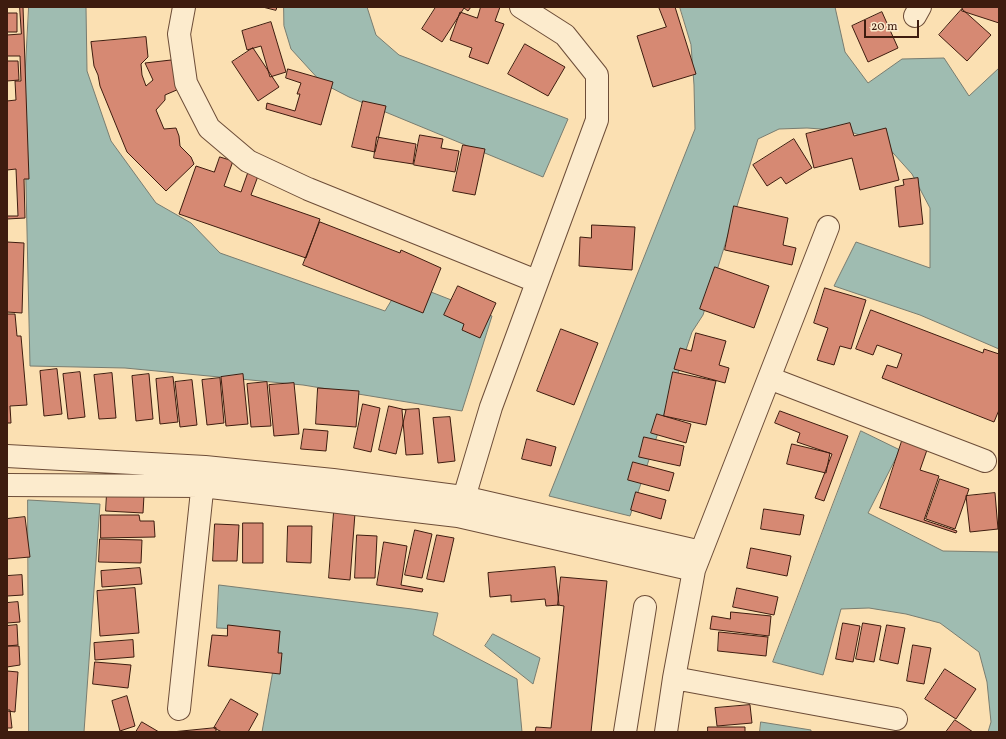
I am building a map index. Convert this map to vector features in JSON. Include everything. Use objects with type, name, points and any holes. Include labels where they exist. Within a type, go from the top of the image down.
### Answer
[{"type":"street","points":[[184,7],[179,34],[186,84],[209,128],[248,161],[308,189],[536,281]]},
{"type":"street","points":[[461,506],[491,407],[536,281],[597,120],[597,74],[566,35],[521,7]]},
{"type":"street","points":[[666,732],[674,678],[698,561],[828,227]]},
{"type":"street","points":[[769,378],[985,461]]},
{"type":"street","points":[[7,456],[203,476],[461,506],[698,561]]},
{"type":"street","points":[[7,484],[203,476]]},
{"type":"street","points":[[179,709],[203,476]]},
{"type":"street","points":[[625,732],[645,607]]},
{"type":"street","points":[[674,678],[896,719]]},
{"type":"shaded area","points":[[29,7],[86,7],[87,71],[111,141],[156,203],[191,223],[220,253],[385,311],[403,281],[492,316],[462,411],[303,385],[125,368],[30,366],[24,95]]},
{"type":"shaded area","points":[[284,7],[367,7],[376,35],[399,55],[568,119],[543,177],[349,97],[322,83],[291,49],[284,26]]},
{"type":"shaded area","points":[[680,7],[835,7],[845,52],[868,83],[902,59],[944,58],[969,96],[999,68],[999,349],[920,315],[834,286],[856,242],[930,268],[930,208],[912,174],[885,144],[848,131],[807,128],[779,129],[758,139],[703,315],[692,332],[630,516],[549,496],[695,129],[691,45]]},
{"type":"shaded area","points":[[861,431],[900,450],[868,513],[943,551],[999,552],[999,732],[988,732],[991,722],[987,682],[979,652],[940,623],[906,614],[869,608],[841,609],[823,675],[773,662]]},
{"type":"shaded area","points":[[28,500],[100,504],[84,732],[29,732]]},
{"type":"shaded area","points":[[219,585],[438,613],[433,635],[517,679],[522,732],[262,732],[280,631],[217,628]]},
{"type":"shaded area","points":[[493,634],[540,658],[533,684],[485,646]]},
{"type":"shaded area","points":[[761,722],[811,730],[811,732],[760,732]]},
{"type":"building","points":[[20,7],[23,7],[29,179],[24,179],[25,218],[7,219],[7,216],[18,216],[16,169],[7,170],[7,101],[16,100],[15,81],[21,81],[20,56],[7,56],[7,35],[21,34]]},
{"type":"building","points":[[263,7],[277,7],[276,10]]},
{"type":"building","points":[[436,7],[471,7],[468,11],[464,8],[442,42],[422,29]]},
{"type":"building","points":[[481,7],[500,7],[495,21],[504,24],[488,64],[469,57],[472,48],[450,40],[460,12],[477,18]]},
{"type":"building","points":[[659,7],[675,7],[696,74],[653,87],[637,36],[666,27]]},
{"type":"building","points":[[963,7],[999,7],[999,23],[962,11]]},
{"type":"building","points":[[962,9],[991,35],[967,61],[939,35]]},
{"type":"building","points":[[882,12],[898,48],[868,62],[852,26]]},
{"type":"building","points":[[7,13],[17,13],[17,32],[7,32]]},
{"type":"building","points":[[271,22],[286,72],[270,77],[261,46],[247,50],[242,31]]},
{"type":"building","points":[[146,37],[148,57],[141,64],[142,75],[146,86],[153,80],[145,63],[171,60],[178,77],[179,89],[165,95],[165,100],[156,110],[164,129],[176,128],[180,146],[191,157],[194,164],[166,191],[127,152],[100,86],[98,75],[94,66],[91,42]]},
{"type":"building","points":[[525,44],[565,67],[548,96],[508,74]]},
{"type":"building","points":[[253,48],[279,87],[258,101],[232,62]]},
{"type":"building","points":[[7,61],[18,61],[19,80],[7,81]]},
{"type":"building","points":[[288,69],[333,82],[321,125],[266,109],[267,103],[295,111],[300,94],[297,94],[301,83],[286,78]]},
{"type":"building","points":[[363,101],[386,106],[375,152],[352,147]]},
{"type":"building","points":[[850,123],[854,136],[886,128],[899,180],[860,190],[852,158],[814,168],[806,134]]},
{"type":"building","points":[[420,135],[443,139],[441,148],[459,151],[455,172],[414,165]]},
{"type":"building","points":[[377,137],[416,144],[413,164],[374,158]]},
{"type":"building","points":[[794,139],[812,168],[786,184],[781,177],[767,186],[753,165]]},
{"type":"building","points":[[463,145],[485,149],[475,195],[453,191]]},
{"type":"building","points":[[220,157],[233,161],[224,186],[241,192],[248,172],[258,176],[251,195],[320,219],[306,258],[179,214],[196,166],[214,172]]},
{"type":"building","points":[[918,178],[923,224],[899,227],[895,187],[904,185],[903,180]]},
{"type":"building","points":[[734,206],[788,218],[783,245],[796,248],[792,265],[725,250]]},
{"type":"building","points":[[320,222],[400,253],[401,250],[441,268],[423,313],[303,265]]},
{"type":"building","points":[[592,225],[635,227],[632,270],[579,266],[580,237],[591,238]]},
{"type":"building","points":[[7,242],[24,243],[22,313],[7,312]]},
{"type":"building","points":[[715,267],[769,286],[754,328],[700,309]]},
{"type":"building","points":[[458,286],[496,303],[480,338],[462,330],[464,324],[444,315]]},
{"type":"building","points":[[825,288],[866,300],[851,349],[840,346],[834,365],[817,360],[828,328],[814,323]]},
{"type":"building","points":[[871,310],[983,353],[984,349],[999,354],[999,410],[994,422],[882,378],[887,365],[897,368],[902,354],[877,345],[873,355],[856,349]]},
{"type":"building","points":[[7,314],[15,314],[17,336],[21,336],[27,405],[10,406],[11,423],[7,423]]},
{"type":"building","points":[[561,329],[598,343],[574,405],[537,391]]},
{"type":"building","points":[[696,333],[726,341],[719,365],[729,368],[725,383],[674,369],[680,348],[691,351]]},
{"type":"building","points":[[57,369],[62,414],[44,416],[40,371]]},
{"type":"building","points":[[80,372],[85,417],[68,419],[63,374]]},
{"type":"building","points":[[673,372],[716,381],[706,425],[664,416]]},
{"type":"building","points":[[112,373],[116,418],[99,419],[94,375]]},
{"type":"building","points":[[149,374],[153,419],[136,421],[132,376]]},
{"type":"building","points":[[243,374],[248,424],[226,426],[221,377]]},
{"type":"building","points":[[173,377],[178,422],[160,424],[156,379]]},
{"type":"building","points":[[220,378],[224,423],[207,425],[202,380]]},
{"type":"building","points":[[192,380],[197,425],[180,427],[175,382]]},
{"type":"building","points":[[267,382],[271,426],[251,427],[247,384]]},
{"type":"building","points":[[294,383],[299,434],[274,436],[269,385]]},
{"type":"building","points":[[318,388],[359,391],[356,427],[316,424]]},
{"type":"building","points":[[363,404],[380,408],[371,452],[354,448]]},
{"type":"building","points":[[389,406],[406,410],[396,454],[379,450]]},
{"type":"building","points":[[419,409],[423,454],[406,455],[402,410]]},
{"type":"building","points":[[780,411],[848,436],[824,501],[815,498],[832,454],[797,442],[800,433],[775,423]]},
{"type":"building","points":[[657,414],[691,424],[686,443],[651,433]]},
{"type":"building","points":[[450,417],[455,461],[438,463],[433,418]]},
{"type":"building","points":[[304,429],[328,431],[326,451],[301,449]]},
{"type":"building","points":[[644,437],[684,446],[680,466],[639,457]]},
{"type":"building","points":[[903,438],[928,447],[920,470],[939,476],[924,520],[957,531],[956,533],[880,508]]},
{"type":"building","points":[[527,439],[556,447],[551,466],[522,459]]},
{"type":"building","points":[[792,444],[830,453],[826,473],[787,464]]},
{"type":"building","points":[[633,462],[674,473],[669,491],[628,480]]},
{"type":"building","points":[[940,479],[969,489],[955,529],[926,519]]},
{"type":"building","points":[[636,492],[666,500],[661,519],[631,510]]},
{"type":"building","points":[[107,493],[144,495],[143,513],[106,511]]},
{"type":"building","points":[[995,493],[998,529],[970,532],[966,496]]},
{"type":"building","points":[[764,509],[804,515],[800,535],[761,529]]},
{"type":"building","points":[[334,512],[355,513],[350,580],[329,578]]},
{"type":"building","points":[[101,515],[139,515],[140,521],[154,521],[155,537],[101,538]]},
{"type":"building","points":[[25,517],[30,557],[7,559],[7,519]]},
{"type":"building","points":[[243,523],[263,523],[263,563],[243,563]]},
{"type":"building","points":[[215,524],[239,525],[237,561],[213,561]]},
{"type":"building","points":[[288,526],[312,526],[311,563],[287,562]]},
{"type":"building","points":[[415,530],[432,534],[422,578],[405,575]]},
{"type":"building","points":[[357,535],[377,536],[375,578],[355,578]]},
{"type":"building","points":[[437,535],[454,538],[444,582],[427,579]]},
{"type":"building","points":[[100,539],[142,540],[141,563],[99,562]]},
{"type":"building","points":[[384,542],[407,546],[401,585],[423,589],[422,592],[377,585]]},
{"type":"building","points":[[751,548],[791,556],[787,576],[747,568]]},
{"type":"building","points":[[555,567],[559,605],[546,606],[545,599],[511,602],[511,595],[490,597],[488,573]]},
{"type":"building","points":[[140,568],[142,584],[102,587],[101,571]]},
{"type":"building","points":[[22,575],[23,595],[7,596],[7,576]]},
{"type":"building","points":[[561,577],[607,581],[591,732],[535,732],[536,727],[551,728],[564,606],[558,605]]},
{"type":"building","points":[[135,588],[139,633],[100,636],[97,591]]},
{"type":"building","points":[[737,588],[778,597],[774,615],[733,607]]},
{"type":"building","points":[[18,602],[20,622],[7,623],[7,603]]},
{"type":"building","points":[[731,612],[771,616],[769,636],[710,629],[712,616],[730,619]]},
{"type":"building","points":[[843,623],[860,626],[853,662],[836,659]]},
{"type":"building","points":[[863,623],[881,626],[874,662],[856,659]]},
{"type":"building","points":[[17,625],[18,645],[7,646],[7,626]]},
{"type":"building","points":[[228,625],[280,631],[278,653],[282,653],[280,674],[208,666],[212,635],[227,636]]},
{"type":"building","points":[[887,625],[905,628],[898,664],[880,660]]},
{"type":"building","points":[[719,632],[768,637],[766,656],[718,651]]},
{"type":"building","points":[[133,640],[134,657],[95,660],[94,643]]},
{"type":"building","points":[[913,645],[931,648],[924,684],[907,681]]},
{"type":"building","points":[[7,646],[19,646],[20,665],[7,667]]},
{"type":"building","points":[[95,662],[131,665],[128,688],[93,684]]},
{"type":"building","points":[[945,669],[976,689],[956,719],[925,699]]},
{"type":"building","points":[[7,671],[18,672],[15,712],[7,711]]},
{"type":"building","points":[[127,696],[135,726],[120,731],[112,701]]},
{"type":"building","points":[[231,699],[258,714],[248,732],[222,732],[214,728]]},
{"type":"building","points":[[750,705],[752,723],[717,726],[715,708]]},
{"type":"building","points":[[7,710],[10,710],[12,728],[7,728]]},
{"type":"building","points":[[955,720],[973,732],[946,732]]},
{"type":"building","points":[[142,722],[159,732],[136,732]]},
{"type":"building","points":[[708,727],[745,727],[745,732],[708,732]]},
{"type":"building","points":[[216,728],[216,732],[172,732]]}]
